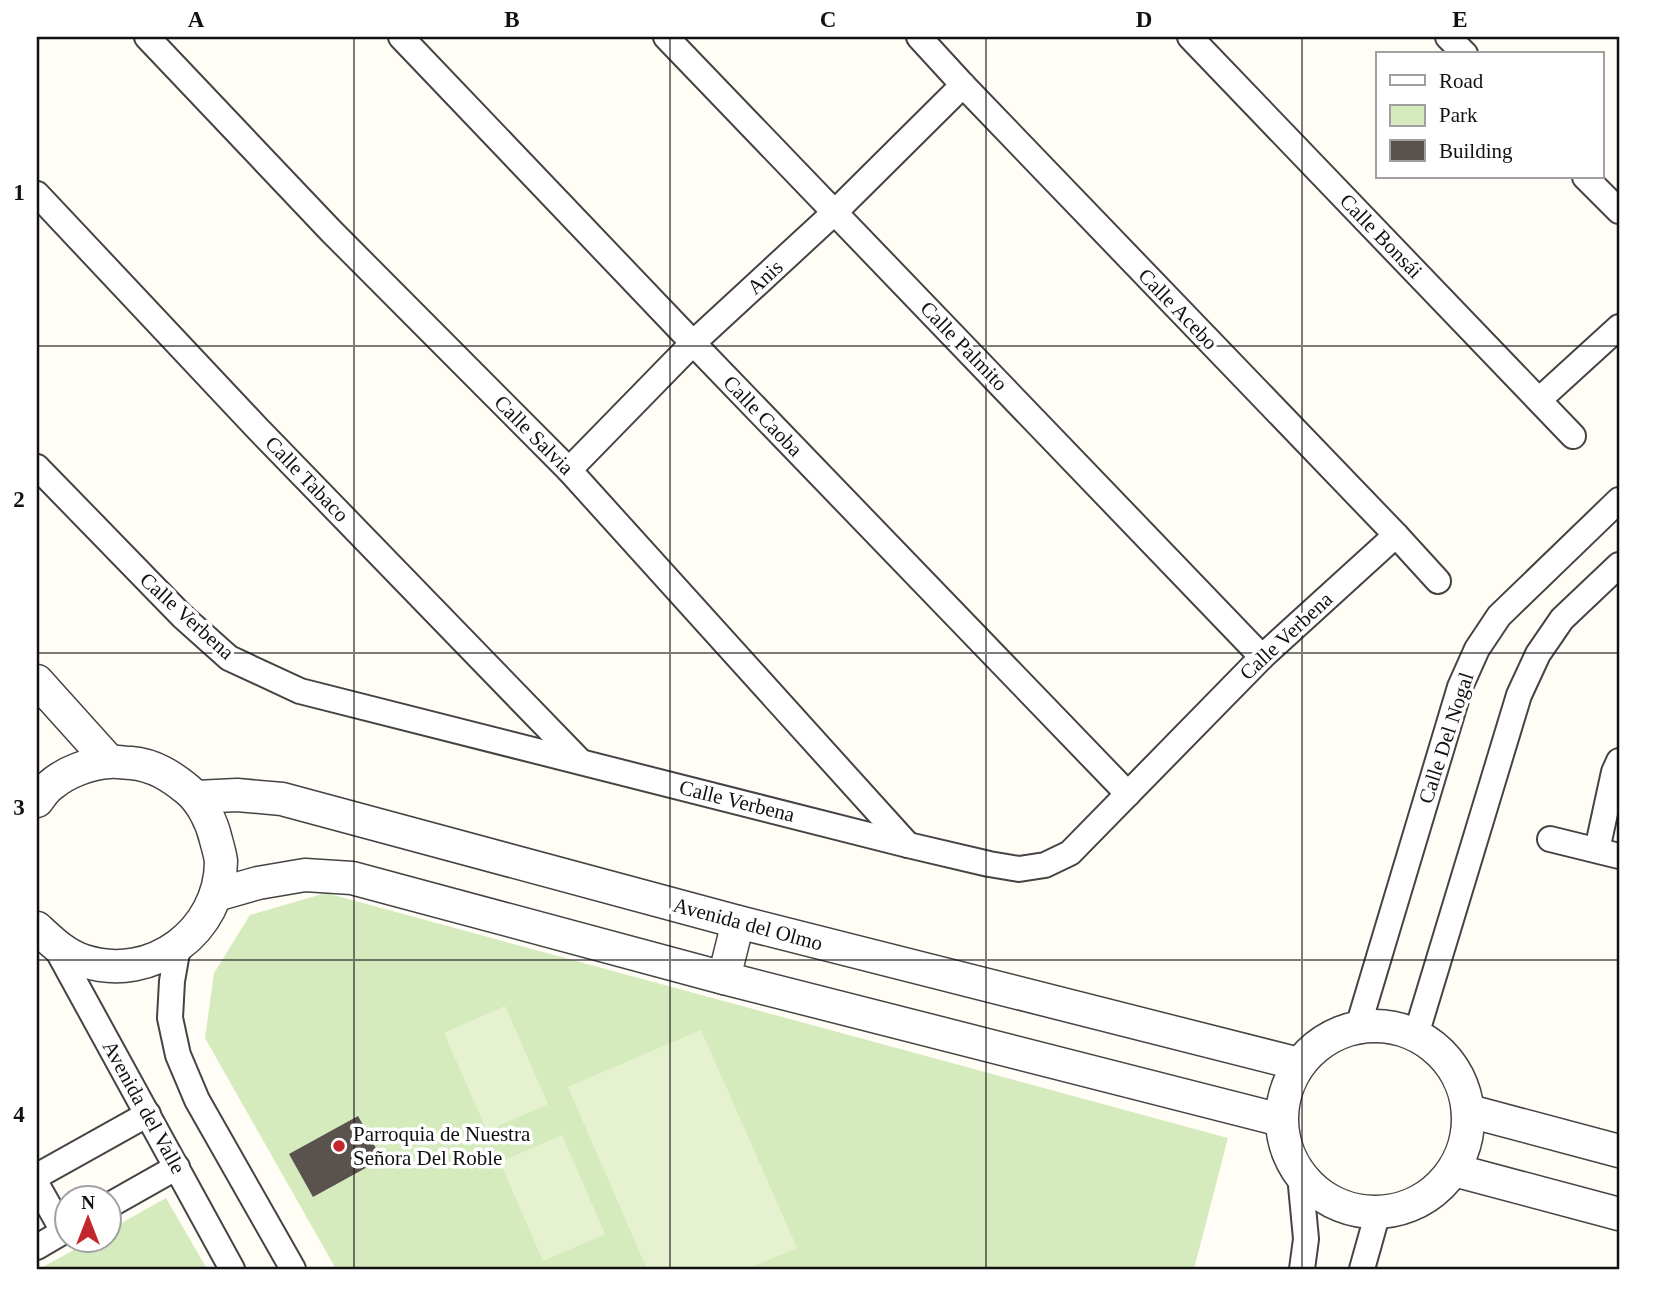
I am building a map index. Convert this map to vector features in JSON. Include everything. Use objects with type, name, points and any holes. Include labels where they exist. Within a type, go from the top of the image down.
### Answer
[{"type":"street","name":"Calle Salvia","points":[[146,37],[331,231],[569,470],[908,845]]},
{"type":"street","name":"Calle Caoba","points":[[401,37],[1128,794]]},
{"type":"street","name":"Calle Palmito","points":[[666,37],[1262,657]]},
{"type":"street","name":"Calle Acebo","points":[[919,37],[1438,581]]},
{"type":"street","name":"Calle Bonsái","points":[[1190,37],[1573,436]]},
{"type":"street","points":[[1448,37],[1463,52]]},
{"type":"street","name":"Anis","points":[[569,470],[693,344],[835,212],[963,85]]},
{"type":"street","points":[[1586,178],[1619,211]]},
{"type":"street","name":"Calle Tabaco","points":[[37,194],[257,428],[580,761]]},
{"type":"street","points":[[1539,400],[1619,327]]},
{"type":"street","name":"Calle Verbena","points":[[37,467],[182,616],[229,658],[300,691],[908,845],[1019,869],[1045,865],[1070,852],[1262,657],[1396,535]]},
{"type":"street","name":"Calle Del Nogal","points":[[1358,1027],[1460,687],[1477,649],[1499,616],[1619,500]]},
{"type":"street","points":[[1416,1035],[1519,695],[1538,654],[1562,619],[1619,565]]},
{"type":"street","points":[[37,681],[109,761]]},
{"type":"street","points":[[37,801],[50,785],[78,769],[109,761],[141,764],[171,776],[195,797],[214,826],[221,860],[216,895],[201,924],[178,947],[148,962],[116,967],[84,961],[46,937]]},
{"type":"street","points":[[1550,839],[1608,853],[1614,772],[1619,761]]},
{"type":"street","name":"Avenida del Olmo","points":[[195,797],[237,795],[282,799],[738,922],[1299,1064]]},
{"type":"street","points":[[216,895],[258,883],[305,875],[352,878],[724,978],[1280,1120]]},
{"type":"street","points":[[724,978],[738,922]]},
{"type":"street","name":"Avenida del Valle","points":[[46,937],[148,1114],[232,1269]]},
{"type":"street","points":[[178,947],[172,981],[170,1018],[178,1055],[197,1100],[293,1269]]},
{"type":"street","points":[[1384,1026],[1416,1035],[1442,1053],[1460,1080],[1468,1111],[1466,1143],[1454,1170],[1434,1192],[1408,1207],[1378,1212],[1348,1209],[1321,1196],[1300,1175],[1286,1149],[1280,1120],[1286,1090],[1299,1064],[1322,1041],[1358,1027],[1384,1026]]},
{"type":"street","points":[[1468,1111],[1619,1150]]},
{"type":"street","points":[[37,1176],[148,1114]]},
{"type":"street","points":[[122,1198],[177,1167]]},
{"type":"street","points":[[1454,1170],[1619,1214]]},
{"type":"street","points":[[1300,1175],[1306,1239],[1302,1269]]},
{"type":"street","points":[[37,1185],[52,1210]]},
{"type":"street","points":[[1362,1269],[1378,1212]]},
{"type":"green space","points":[[326,893],[1228,1138],[1194,1269],[336,1269],[205,1038],[214,973],[250,915]]},
{"type":"green space","points":[[505,1006],[548,1104],[487,1131],[444,1033]]},
{"type":"green space","points":[[701,1030],[797,1248],[747,1269],[647,1269],[568,1087]]},
{"type":"green space","points":[[562,1135],[605,1234],[543,1261],[500,1162]]},
{"type":"green space","points":[[166,1198],[207,1269],[39,1269],[66,1254],[122,1254],[122,1223]]},
{"type":"building","points":[[358,1116],[382,1159],[313,1197],[289,1154]]},
{"type":"place","name":"Parroquia de Nuestra Señora Del Roble","points":[[339,1146]]}]
